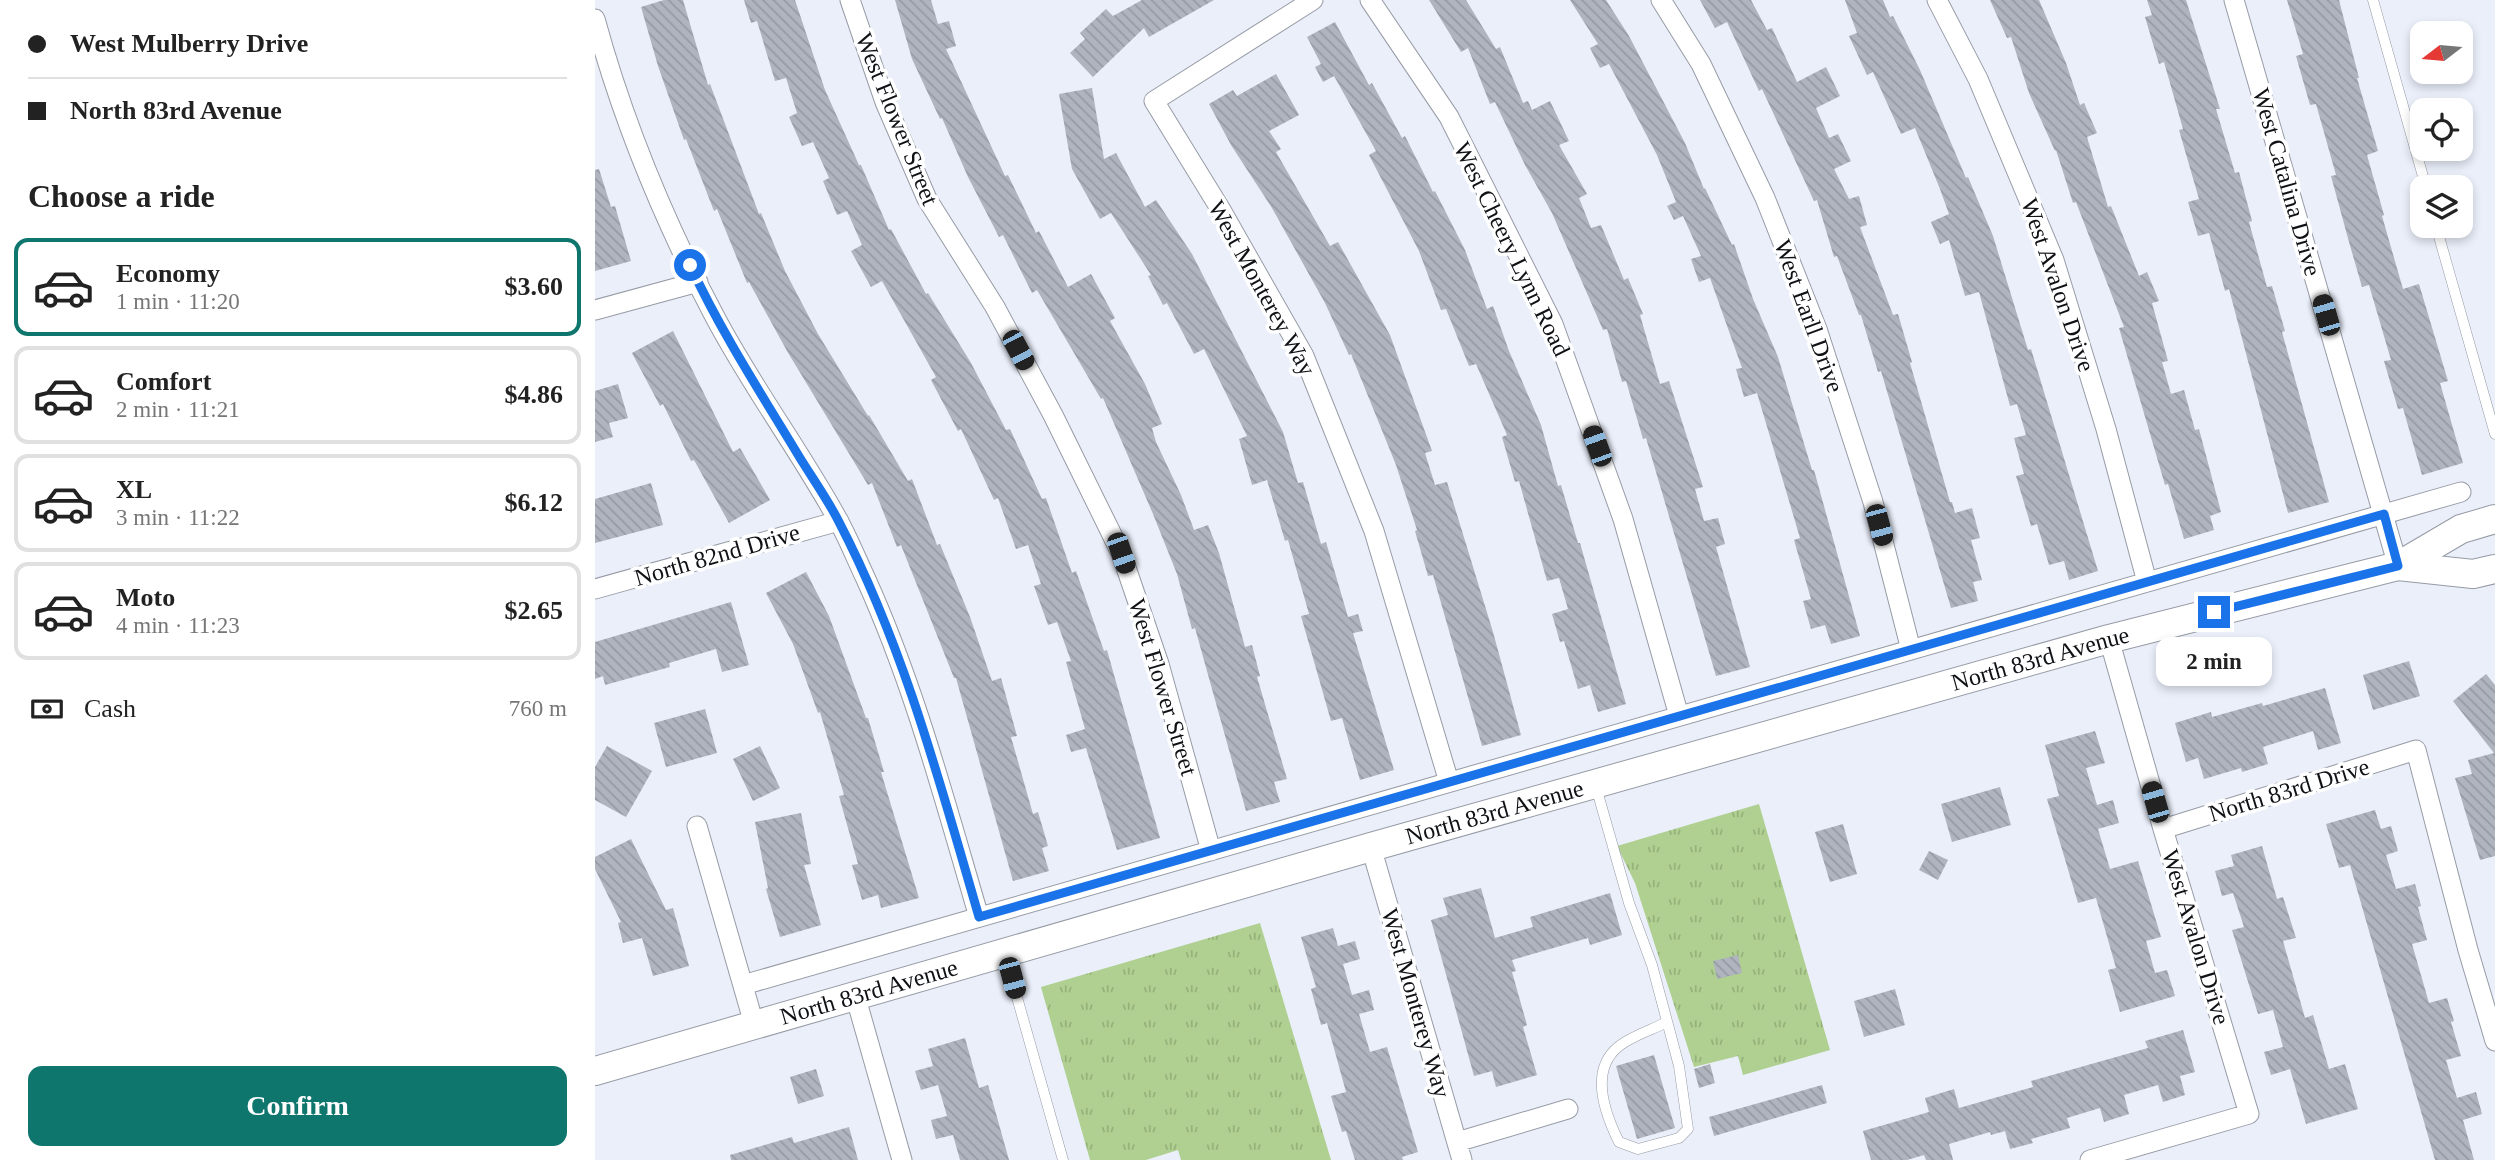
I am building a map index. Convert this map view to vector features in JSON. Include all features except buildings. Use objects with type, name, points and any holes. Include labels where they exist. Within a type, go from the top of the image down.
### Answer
[{"type":"main road","name":"North 83rd Avenue","points":[[595,1071],[1595,783],[2109,639],[2398,566],[2461,529],[2495,519]]},
{"type":"main road","name":"North 83rd Avenue","points":[[2398,566],[2473,574],[2495,569]]},
{"type":"street","name":"West Flower Street","points":[[850,0],[885,102],[927,199],[995,307],[1053,415],[1121,553],[1159,664],[1212,850]]},
{"type":"street","name":"West Monterey Way","points":[[1313,0],[1154,101],[1221,209],[1304,356],[1374,531],[1450,782]]},
{"type":"street","name":"West Cheery Lynn Road","points":[[1370,0],[1449,117],[1553,324],[1623,519],[1679,716]]},
{"type":"street","name":"West Earll Drive","points":[[1661,0],[1701,64],[1754,174],[1817,329],[1873,502],[1911,650]]},
{"type":"street","name":"West Avalon Drive","points":[[1937,0],[1978,79],[2055,260],[2106,429],[2147,582]]},
{"type":"street","name":"West Catalina Drive","points":[[2234,0],[2398,566]]},
{"type":"street","points":[[596,23],[640,152],[698,282],[737,356],[839,521],[893,642],[908,682],[979,917]]},
{"type":"street","points":[[595,310],[698,282]]},
{"type":"street","name":"North 83rd Avenue","points":[[743,985],[2461,492]]},
{"type":"street","name":"North 82nd Drive","points":[[595,589],[839,521]]},
{"type":"street","name":"West Avalon Drive","points":[[2090,1160],[2249,1114],[2109,639]]},
{"type":"street","name":"North 83rd Drive","points":[[2163,829],[2416,750],[2468,950],[2495,1041]]},
{"type":"street","points":[[697,826],[754,1024]]},
{"type":"street","name":"West Monterey Way","points":[[1371,847],[1459,1151]]},
{"type":"street","points":[[855,995],[902,1160]]},
{"type":"street","points":[[1459,1151],[1568,1109]]},
{"type":"lane","points":[[2373,0],[2423,175]]},
{"type":"lane","points":[[2440,238],[2495,435]]},
{"type":"lane","points":[[1595,783],[1629,903],[1652,965],[1679,1066],[1688,1129],[1679,1138],[1638,1149],[1619,1142],[1610,1124],[1600,1078],[1604,1063],[1619,1046],[1667,1022]]},
{"type":"lane","points":[[1005,952],[1063,1160]]},
{"type":"green space","points":[[1759,804],[1830,1050],[1743,1075],[1738,1056],[1694,1067],[1635,883],[1617,846]]},
{"type":"green space","points":[[1260,923],[1331,1160],[1181,1160],[1178,1150],[1146,1160],[1090,1160],[1041,987]]},
{"type":"route","points":[[690,265],[737,356],[839,521],[873,596],[921,720],[979,917],[2384,514],[2398,566],[2214,612]]}]
